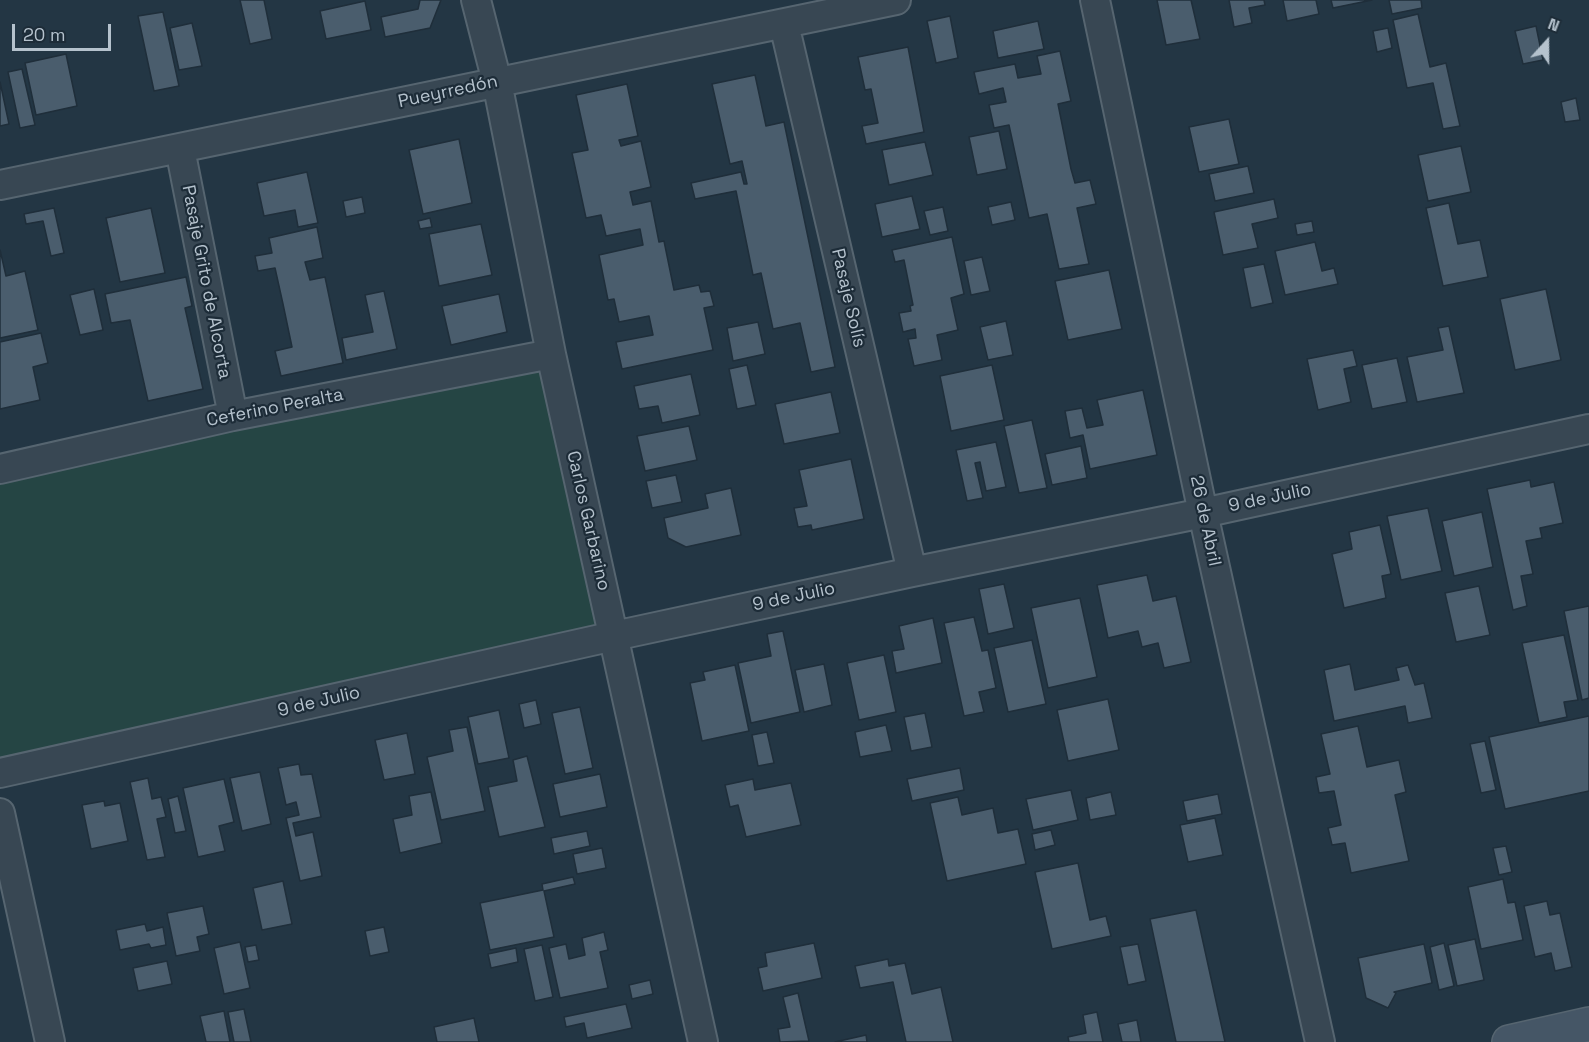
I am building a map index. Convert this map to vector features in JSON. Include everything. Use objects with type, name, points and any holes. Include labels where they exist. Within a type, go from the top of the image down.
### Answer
[{"type":"main road","points":[[1509,1042],[1589,1024]]},
{"type":"street","name":"Carlos Garbarino","points":[[476,0],[496,82],[551,354],[703,1042]]},
{"type":"street","name":"Pueyrredón","points":[[0,185],[896,0]]},
{"type":"street","name":"26 de Abril","points":[[1095,0],[1203,513],[1320,1042]]},
{"type":"street","name":"Pasaje Solís","points":[[784,24],[912,572]]},
{"type":"street","name":"Pasaje Grito de Alcorta","points":[[180,149],[233,416]]},
{"type":"street","name":"Ceferino Peralta","points":[[0,470],[233,416],[551,354]]},
{"type":"street","name":"9 de Julio","points":[[0,773],[614,636],[1203,513],[1589,429]]},
{"type":"street","points":[[0,813],[50,1042]]},
{"type":"green space","points":[[551,354],[614,636],[0,773],[0,471]]},
{"type":"building","points":[[240,0],[264,0],[272,39],[250,44]]},
{"type":"building","points":[[420,0],[441,0],[430,28],[385,37],[381,17],[418,9]]},
{"type":"building","points":[[1157,0],[1191,0],[1200,39],[1166,45]]},
{"type":"building","points":[[1229,0],[1264,0],[1265,5],[1249,8],[1252,23],[1234,27]]},
{"type":"building","points":[[1283,0],[1316,0],[1319,14],[1287,21]]},
{"type":"building","points":[[1331,0],[1372,0],[1333,8]]},
{"type":"building","points":[[1389,0],[1421,0],[1422,8],[1392,14]]},
{"type":"building","points":[[365,1],[371,30],[326,39],[320,11]]},
{"type":"building","points":[[163,12],[179,86],[154,91],[138,16]]},
{"type":"building","points":[[1418,14],[1430,67],[1446,63],[1460,126],[1443,129],[1433,83],[1407,88],[1393,20]]},
{"type":"building","points":[[950,16],[958,58],[936,63],[927,21]]},
{"type":"building","points":[[1038,21],[1044,49],[998,58],[993,31]]},
{"type":"building","points":[[192,23],[202,66],[179,70],[170,28]]},
{"type":"building","points":[[1536,26],[1543,60],[1523,64],[1515,31]]},
{"type":"building","points":[[1388,28],[1392,48],[1377,52],[1373,31]]},
{"type":"building","points":[[908,47],[924,132],[866,144],[862,126],[878,123],[871,89],[865,90],[858,57]]},
{"type":"building","points":[[1060,51],[1071,101],[1058,104],[1071,169],[1075,183],[1090,180],[1096,204],[1077,208],[1089,264],[1059,269],[1047,214],[1029,218],[1009,125],[994,128],[989,105],[1006,102],[1003,88],[979,94],[974,72],[1015,64],[1018,78],[1041,74],[1037,56]]},
{"type":"building","points":[[66,54],[77,106],[36,115],[25,63]]},
{"type":"building","points":[[22,69],[35,125],[20,128],[8,72]]},
{"type":"building","points":[[755,75],[766,126],[784,122],[835,367],[811,372],[800,323],[773,329],[761,273],[753,275],[736,191],[695,199],[691,183],[741,172],[744,184],[747,184],[742,161],[730,164],[712,84]]},
{"type":"building","points":[[0,82],[9,124],[0,126]]},
{"type":"building","points":[[627,84],[638,136],[619,140],[621,146],[641,141],[651,187],[630,192],[633,205],[651,201],[659,242],[664,241],[674,290],[699,285],[701,292],[710,291],[714,306],[704,308],[713,350],[622,369],[616,342],[653,335],[649,316],[619,322],[614,299],[608,300],[599,255],[643,245],[640,229],[606,236],[601,215],[586,218],[572,153],[588,150],[576,95]]},
{"type":"building","points":[[1576,98],[1580,120],[1565,122],[1561,102]]},
{"type":"building","points":[[1229,119],[1239,164],[1199,172],[1189,127]]},
{"type":"building","points":[[999,131],[1007,169],[977,175],[969,137]]},
{"type":"building","points":[[459,139],[472,203],[423,214],[409,150]]},
{"type":"building","points":[[925,142],[933,175],[889,185],[882,150]]},
{"type":"building","points":[[1461,146],[1471,192],[1428,201],[1418,155]]},
{"type":"building","points":[[1248,166],[1254,193],[1215,201],[1209,174]]},
{"type":"building","points":[[307,172],[318,223],[298,227],[295,210],[264,216],[257,183]]},
{"type":"building","points":[[912,196],[920,229],[882,237],[875,204]]},
{"type":"building","points":[[362,197],[365,213],[346,217],[343,201]]},
{"type":"building","points":[[1274,199],[1278,218],[1252,224],[1258,248],[1223,255],[1214,212]]},
{"type":"building","points":[[1011,202],[1015,220],[992,225],[988,207]]},
{"type":"building","points":[[1449,203],[1458,244],[1480,240],[1488,277],[1443,286],[1426,208]]},
{"type":"building","points":[[943,207],[948,231],[930,235],[924,211]]},
{"type":"building","points":[[54,208],[64,253],[51,256],[43,221],[26,224],[24,214]]},
{"type":"building","points":[[151,208],[165,273],[120,282],[106,218]]},
{"type":"building","points":[[430,218],[432,227],[420,229],[418,221]]},
{"type":"building","points":[[1312,221],[1314,232],[1297,235],[1295,224]]},
{"type":"building","points":[[481,224],[492,275],[439,286],[429,234]]},
{"type":"building","points":[[317,227],[323,258],[305,262],[310,280],[325,277],[343,363],[281,376],[275,351],[292,347],[283,304],[275,268],[258,271],[255,256],[272,253],[269,238]]},
{"type":"building","points":[[952,237],[964,294],[951,298],[958,330],[937,335],[942,360],[914,366],[908,339],[916,338],[915,329],[903,332],[899,313],[911,311],[910,306],[913,305],[904,260],[895,262],[892,250]]},
{"type":"building","points":[[1315,242],[1322,271],[1334,268],[1338,284],[1285,295],[1275,251]]},
{"type":"building","points":[[0,250],[6,276],[25,271],[38,330],[0,338]]},
{"type":"building","points":[[982,257],[990,291],[971,295],[964,261]]},
{"type":"building","points":[[1264,264],[1273,303],[1251,308],[1243,268]]},
{"type":"building","points":[[1109,270],[1122,329],[1068,340],[1055,281]]},
{"type":"building","points":[[186,277],[192,306],[185,308],[203,389],[148,401],[130,320],[111,323],[105,294]]},
{"type":"building","points":[[94,289],[103,330],[80,335],[70,295]]},
{"type":"building","points":[[1546,289],[1561,360],[1515,370],[1500,299]]},
{"type":"building","points":[[384,291],[397,349],[346,360],[342,338],[373,332],[365,295]]},
{"type":"building","points":[[499,294],[507,332],[451,345],[442,306]]},
{"type":"building","points":[[1006,321],[1013,355],[988,360],[980,327]]},
{"type":"building","points":[[758,322],[765,354],[733,361],[727,328]]},
{"type":"building","points":[[1449,326],[1464,393],[1417,402],[1407,357],[1443,350],[1438,328]]},
{"type":"building","points":[[41,333],[48,363],[33,367],[40,400],[0,409],[0,342]]},
{"type":"building","points":[[1353,350],[1357,366],[1344,369],[1351,402],[1318,410],[1307,359]]},
{"type":"building","points":[[1397,358],[1407,402],[1372,409],[1362,365]]},
{"type":"building","points":[[747,365],[756,405],[737,409],[729,369]]},
{"type":"building","points":[[992,365],[1004,420],[951,431],[940,376]]},
{"type":"building","points":[[691,374],[700,415],[662,423],[658,406],[639,409],[634,386]]},
{"type":"building","points":[[1143,390],[1157,455],[1090,469],[1083,435],[1070,438],[1065,411],[1082,408],[1087,428],[1103,425],[1097,400]]},
{"type":"building","points":[[831,392],[840,433],[784,444],[775,404]]},
{"type":"building","points":[[1032,420],[1047,488],[1019,493],[1004,426]]},
{"type":"building","points":[[689,426],[697,460],[645,471],[637,436]]},
{"type":"building","points":[[996,442],[1006,487],[986,491],[980,462],[975,463],[983,498],[967,501],[956,450]]},
{"type":"building","points":[[1081,446],[1087,478],[1052,485],[1045,454]]},
{"type":"building","points":[[851,459],[864,519],[812,530],[811,525],[798,527],[794,508],[807,506],[799,470]]},
{"type":"building","points":[[676,475],[682,502],[652,508],[646,481]]},
{"type":"building","points":[[1530,480],[1531,487],[1554,482],[1563,523],[1540,528],[1542,538],[1526,541],[1533,574],[1521,576],[1527,606],[1513,610],[1487,489]]},
{"type":"building","points":[[731,488],[741,535],[686,547],[668,538],[664,518],[708,508],[705,494]]},
{"type":"building","points":[[1428,508],[1442,571],[1401,580],[1387,516]]},
{"type":"building","points":[[1482,512],[1493,567],[1454,576],[1442,521]]},
{"type":"building","points":[[1380,525],[1391,574],[1382,576],[1386,598],[1344,608],[1332,554],[1352,549],[1349,532]]},
{"type":"building","points":[[1147,575],[1153,601],[1176,596],[1191,662],[1164,668],[1158,643],[1142,647],[1138,631],[1108,638],[1097,585]]},
{"type":"building","points":[[1004,584],[1014,628],[988,634],[979,589]]},
{"type":"building","points":[[1479,586],[1490,635],[1456,642],[1445,593]]},
{"type":"building","points":[[1080,598],[1097,677],[1048,688],[1031,608]]},
{"type":"building","points":[[1589,606],[1589,698],[1582,700],[1564,611]]},
{"type":"building","points":[[974,617],[982,651],[988,650],[996,688],[979,692],[984,712],[964,716],[944,623]]},
{"type":"building","points":[[933,618],[942,663],[896,673],[892,651],[904,649],[899,626]]},
{"type":"building","points":[[783,631],[800,712],[751,723],[738,663],[771,656],[767,634]]},
{"type":"building","points":[[1564,635],[1578,700],[1564,702],[1567,717],[1539,723],[1522,643]]},
{"type":"building","points":[[1032,640],[1046,704],[1008,712],[994,648]]},
{"type":"building","points":[[884,655],[896,712],[859,720],[847,663]]},
{"type":"building","points":[[824,664],[832,705],[804,712],[795,670]]},
{"type":"building","points":[[1350,664],[1355,690],[1399,680],[1396,668],[1408,665],[1415,685],[1424,683],[1432,718],[1408,723],[1405,706],[1334,721],[1324,670]]},
{"type":"building","points":[[735,665],[749,731],[702,741],[690,683],[705,680],[703,672]]},
{"type":"building","points":[[1108,699],[1119,750],[1068,761],[1057,710]]},
{"type":"building","points":[[536,700],[541,724],[524,728],[519,704]]},
{"type":"building","points":[[580,707],[593,768],[565,774],[552,713]]},
{"type":"building","points":[[499,710],[509,758],[478,764],[468,717]]},
{"type":"building","points":[[925,713],[932,747],[911,751],[904,717]]},
{"type":"building","points":[[1589,716],[1589,791],[1505,809],[1489,737]]},
{"type":"building","points":[[886,725],[892,751],[860,757],[855,732]]},
{"type":"building","points":[[1358,726],[1367,767],[1399,760],[1406,792],[1395,795],[1409,861],[1351,873],[1345,843],[1332,845],[1328,828],[1341,825],[1334,791],[1319,793],[1316,777],[1330,774],[1321,734]]},
{"type":"building","points":[[467,727],[485,811],[441,820],[427,757],[453,751],[449,730]]},
{"type":"building","points":[[767,732],[774,763],[758,766],[752,735]]},
{"type":"building","points":[[407,733],[415,774],[384,780],[375,740]]},
{"type":"building","points":[[1485,741],[1496,790],[1481,793],[1470,744]]},
{"type":"building","points":[[527,756],[545,827],[499,837],[488,787],[517,781],[513,760]]},
{"type":"building","points":[[299,764],[301,775],[312,774],[321,817],[293,823],[296,836],[313,832],[322,876],[300,881],[286,818],[299,815],[296,802],[286,805],[278,768]]},
{"type":"building","points":[[960,768],[964,790],[912,801],[907,779]]},
{"type":"building","points":[[260,772],[271,824],[242,831],[230,778]]},
{"type":"building","points":[[600,774],[607,807],[560,817],[553,784]]},
{"type":"building","points":[[148,778],[152,799],[161,797],[166,817],[157,819],[165,857],[147,860],[130,782]]},
{"type":"building","points":[[224,779],[234,822],[219,826],[225,851],[198,857],[183,788]]},
{"type":"building","points":[[753,779],[755,790],[791,783],[801,825],[746,837],[738,805],[730,807],[725,785]]},
{"type":"building","points":[[1071,790],[1078,820],[1033,830],[1026,799]]},
{"type":"building","points":[[431,792],[442,843],[400,853],[393,819],[412,815],[409,796]]},
{"type":"building","points":[[1111,792],[1116,815],[1090,820],[1086,798]]},
{"type":"building","points":[[1218,794],[1222,814],[1187,821],[1183,801]]},
{"type":"building","points":[[178,796],[186,831],[175,833],[168,799]]},
{"type":"building","points":[[958,797],[962,815],[993,808],[998,833],[1018,829],[1026,864],[947,881],[930,803]]},
{"type":"building","points":[[104,801],[105,806],[120,803],[128,841],[91,849],[82,805]]},
{"type":"building","points":[[1215,818],[1223,855],[1188,862],[1180,825]]},
{"type":"building","points":[[1051,830],[1055,845],[1035,850],[1032,834]]},
{"type":"building","points":[[587,831],[590,846],[554,854],[551,838]]},
{"type":"building","points":[[1506,846],[1512,872],[1499,875],[1493,848]]},
{"type":"building","points":[[602,848],[606,868],[577,874],[573,854]]},
{"type":"building","points":[[1078,863],[1090,920],[1106,916],[1111,936],[1052,949],[1035,872]]},
{"type":"building","points":[[573,877],[575,884],[544,891],[554,937],[490,950],[480,903],[543,890],[542,884]]},
{"type":"building","points":[[1503,879],[1508,903],[1515,902],[1523,940],[1481,949],[1468,887]]},
{"type":"building","points":[[283,881],[292,924],[262,930],[253,888]]},
{"type":"building","points":[[1547,901],[1550,915],[1560,913],[1572,967],[1555,971],[1551,953],[1535,957],[1524,906]]},
{"type":"building","points":[[203,906],[209,934],[197,937],[200,951],[176,956],[167,913]]},
{"type":"building","points":[[1196,910],[1225,1042],[1176,1042],[1150,919]]},
{"type":"building","points":[[145,924],[147,931],[163,927],[166,945],[151,948],[149,944],[120,950],[116,930]]},
{"type":"building","points":[[384,927],[389,952],[370,956],[365,931]]},
{"type":"building","points":[[604,932],[608,950],[600,952],[608,988],[560,998],[549,948],[566,944],[569,959],[585,955],[582,938]]},
{"type":"building","points":[[1475,939],[1484,980],[1457,986],[1448,945]]},
{"type":"building","points":[[240,942],[250,988],[224,994],[214,948]]},
{"type":"building","points":[[814,943],[822,978],[763,991],[758,968],[767,966],[765,953]]},
{"type":"building","points":[[1444,943],[1454,986],[1439,990],[1430,947]]},
{"type":"building","points":[[1138,944],[1146,981],[1128,985],[1120,947]]},
{"type":"building","points":[[1424,944],[1432,983],[1394,992],[1396,993],[1388,1008],[1366,998],[1358,958]]},
{"type":"building","points":[[256,945],[259,960],[248,962],[245,947]]},
{"type":"building","points":[[542,945],[553,997],[535,1001],[524,949]]},
{"type":"building","points":[[516,948],[518,962],[491,968],[488,954]]},
{"type":"building","points":[[888,959],[889,966],[905,963],[912,994],[941,987],[953,1042],[906,1042],[893,982],[860,988],[855,966]]},
{"type":"building","points":[[167,961],[172,984],[138,991],[133,968]]},
{"type":"building","points":[[650,980],[653,994],[632,999],[629,985]]},
{"type":"building","points":[[798,993],[809,1041],[780,1042],[778,1029],[790,1027],[783,997]]},
{"type":"building","points":[[626,1004],[632,1028],[587,1038],[584,1023],[566,1027],[564,1017]]},
{"type":"building","points":[[244,1009],[251,1042],[234,1042],[228,1012]]},
{"type":"building","points":[[224,1011],[230,1042],[206,1042],[200,1016]]},
{"type":"building","points":[[1097,1012],[1103,1042],[1069,1042],[1068,1037],[1086,1033],[1083,1015]]},
{"type":"building","points":[[474,1018],[479,1042],[437,1042],[434,1027]]},
{"type":"building","points":[[1137,1020],[1141,1042],[1122,1042],[1118,1024]]},
{"type":"building","points":[[866,1035],[867,1042],[835,1042]]}]
